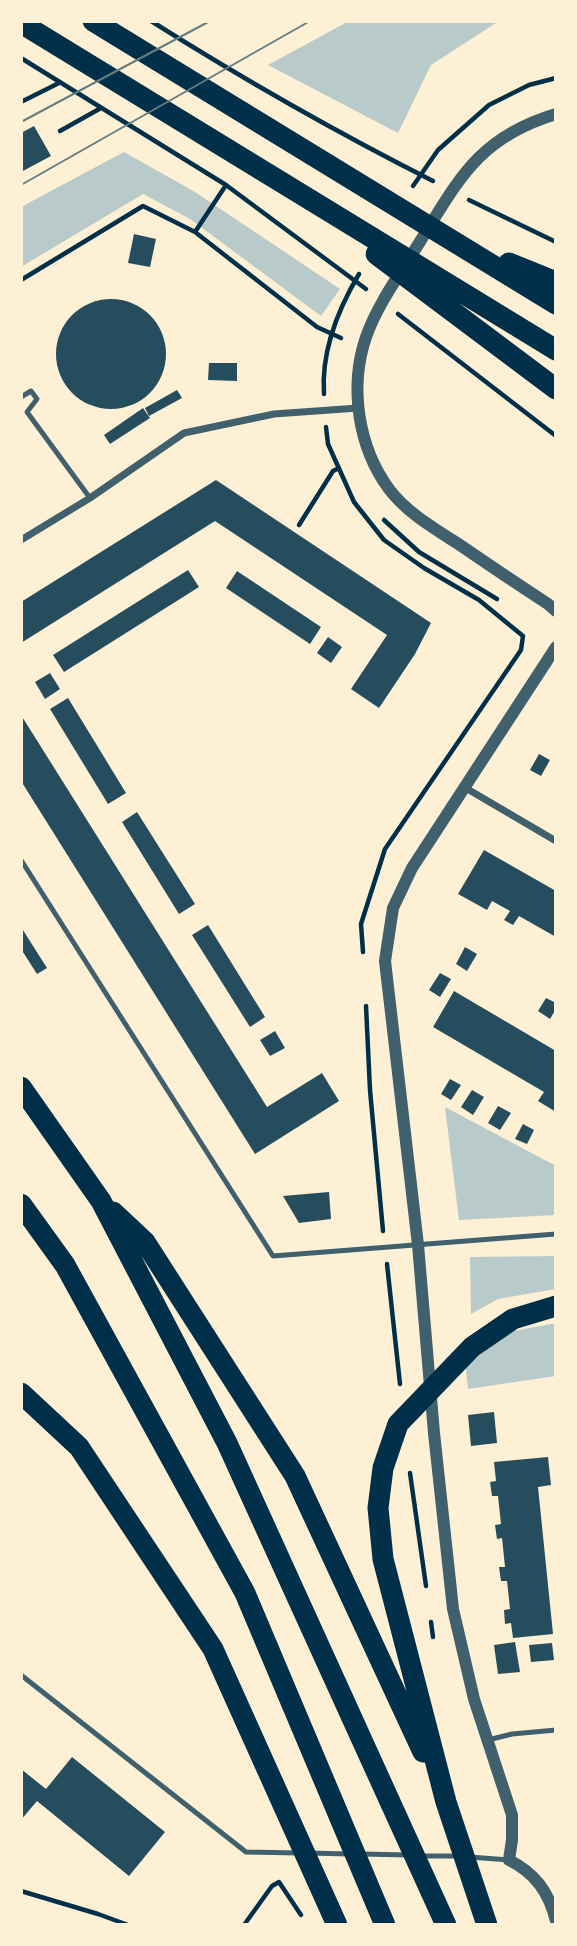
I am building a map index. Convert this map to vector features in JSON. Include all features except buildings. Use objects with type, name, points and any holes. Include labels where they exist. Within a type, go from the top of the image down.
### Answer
[{"type":"highway","points":[[93,21],[556,304]]},
{"type":"highway","points":[[21,23],[556,350]]},
{"type":"highway","points":[[279,181],[556,389]]},
{"type":"highway","points":[[449,238],[556,282]]},
{"type":"highway","points":[[21,1087],[101,1201],[228,1443],[446,1925]]},
{"type":"highway","points":[[101,1201],[145,1242],[295,1476],[446,1802]]},
{"type":"highway","points":[[21,1204],[65,1265],[244,1592],[386,1925]]},
{"type":"highway","points":[[487,1925],[446,1802],[383,1559],[378,1508],[383,1468],[398,1424],[472,1347],[513,1319],[556,1306]]},
{"type":"highway","points":[[21,1393],[79,1447],[212,1648],[337,1925]]},
{"type":"street","points":[[556,114],[527,124],[497,140],[453,188],[371,324],[362,351],[358,408],[370,453],[390,490],[434,528],[556,611]]},
{"type":"street","points":[[21,540],[90,498],[184,433],[274,414],[358,408]]},
{"type":"street","points":[[556,647],[412,868],[393,908],[385,961],[418,1245],[453,1609],[463,1658],[512,1815],[512,1840],[502,1858],[535,1877],[546,1892],[556,1920]]},
{"type":"street","points":[[464,787],[556,841]]},
{"type":"lane","points":[[21,397],[31,391],[37,399],[27,412],[90,498]]},
{"type":"lane","points":[[21,860],[273,1256],[556,1234]]},
{"type":"lane","points":[[21,1675],[246,1852],[502,1858]]},
{"type":"lane","points":[[488,1740],[512,1734],[556,1730]]},
{"type":"path","points":[[151,21],[357,144],[435,183]]},
{"type":"path","points":[[21,58],[226,185],[368,291]]},
{"type":"path","points":[[21,102],[60,82]]},
{"type":"path","points":[[60,131],[101,108]]},
{"type":"path","points":[[195,232],[226,185]]},
{"type":"path","points":[[458,194],[556,242]]},
{"type":"path","points":[[21,280],[144,206],[195,232],[317,327],[341,338]]},
{"type":"path","points":[[390,308],[556,436]]},
{"type":"path","points":[[323,384],[334,321]]},
{"type":"path","points":[[327,435],[328,444],[354,502],[384,540],[478,600],[523,635]]},
{"type":"path","points":[[299,524],[333,471],[339,468]]},
{"type":"path","points":[[387,1265],[401,1394]]},
{"type":"path","points":[[410,1466],[428,1596]]},
{"type":"path","points":[[429,1610],[433,1637]]},
{"type":"path","points":[[244,1925],[272,1886],[279,1882],[307,1925]]},
{"type":"path","points":[[21,1891],[128,1925]]},
{"type":"shaded area","points":[[349,21],[499,21],[431,65],[398,133],[268,65]]},
{"type":"shaded area","points":[[124,152],[195,192],[340,289],[321,316],[190,219],[143,194],[21,267],[21,207]]},
{"type":"shaded area","points":[[445,1107],[556,1166],[556,1215],[459,1220]]},
{"type":"shaded area","points":[[556,1256],[556,1289],[498,1299],[471,1314],[470,1257]]},
{"type":"shaded area","points":[[556,1323],[556,1376],[468,1389],[465,1361],[514,1331]]},
{"type":"tram line","points":[[21,122],[210,21]]},
{"type":"tram line","points":[[21,185],[310,21]]}]
